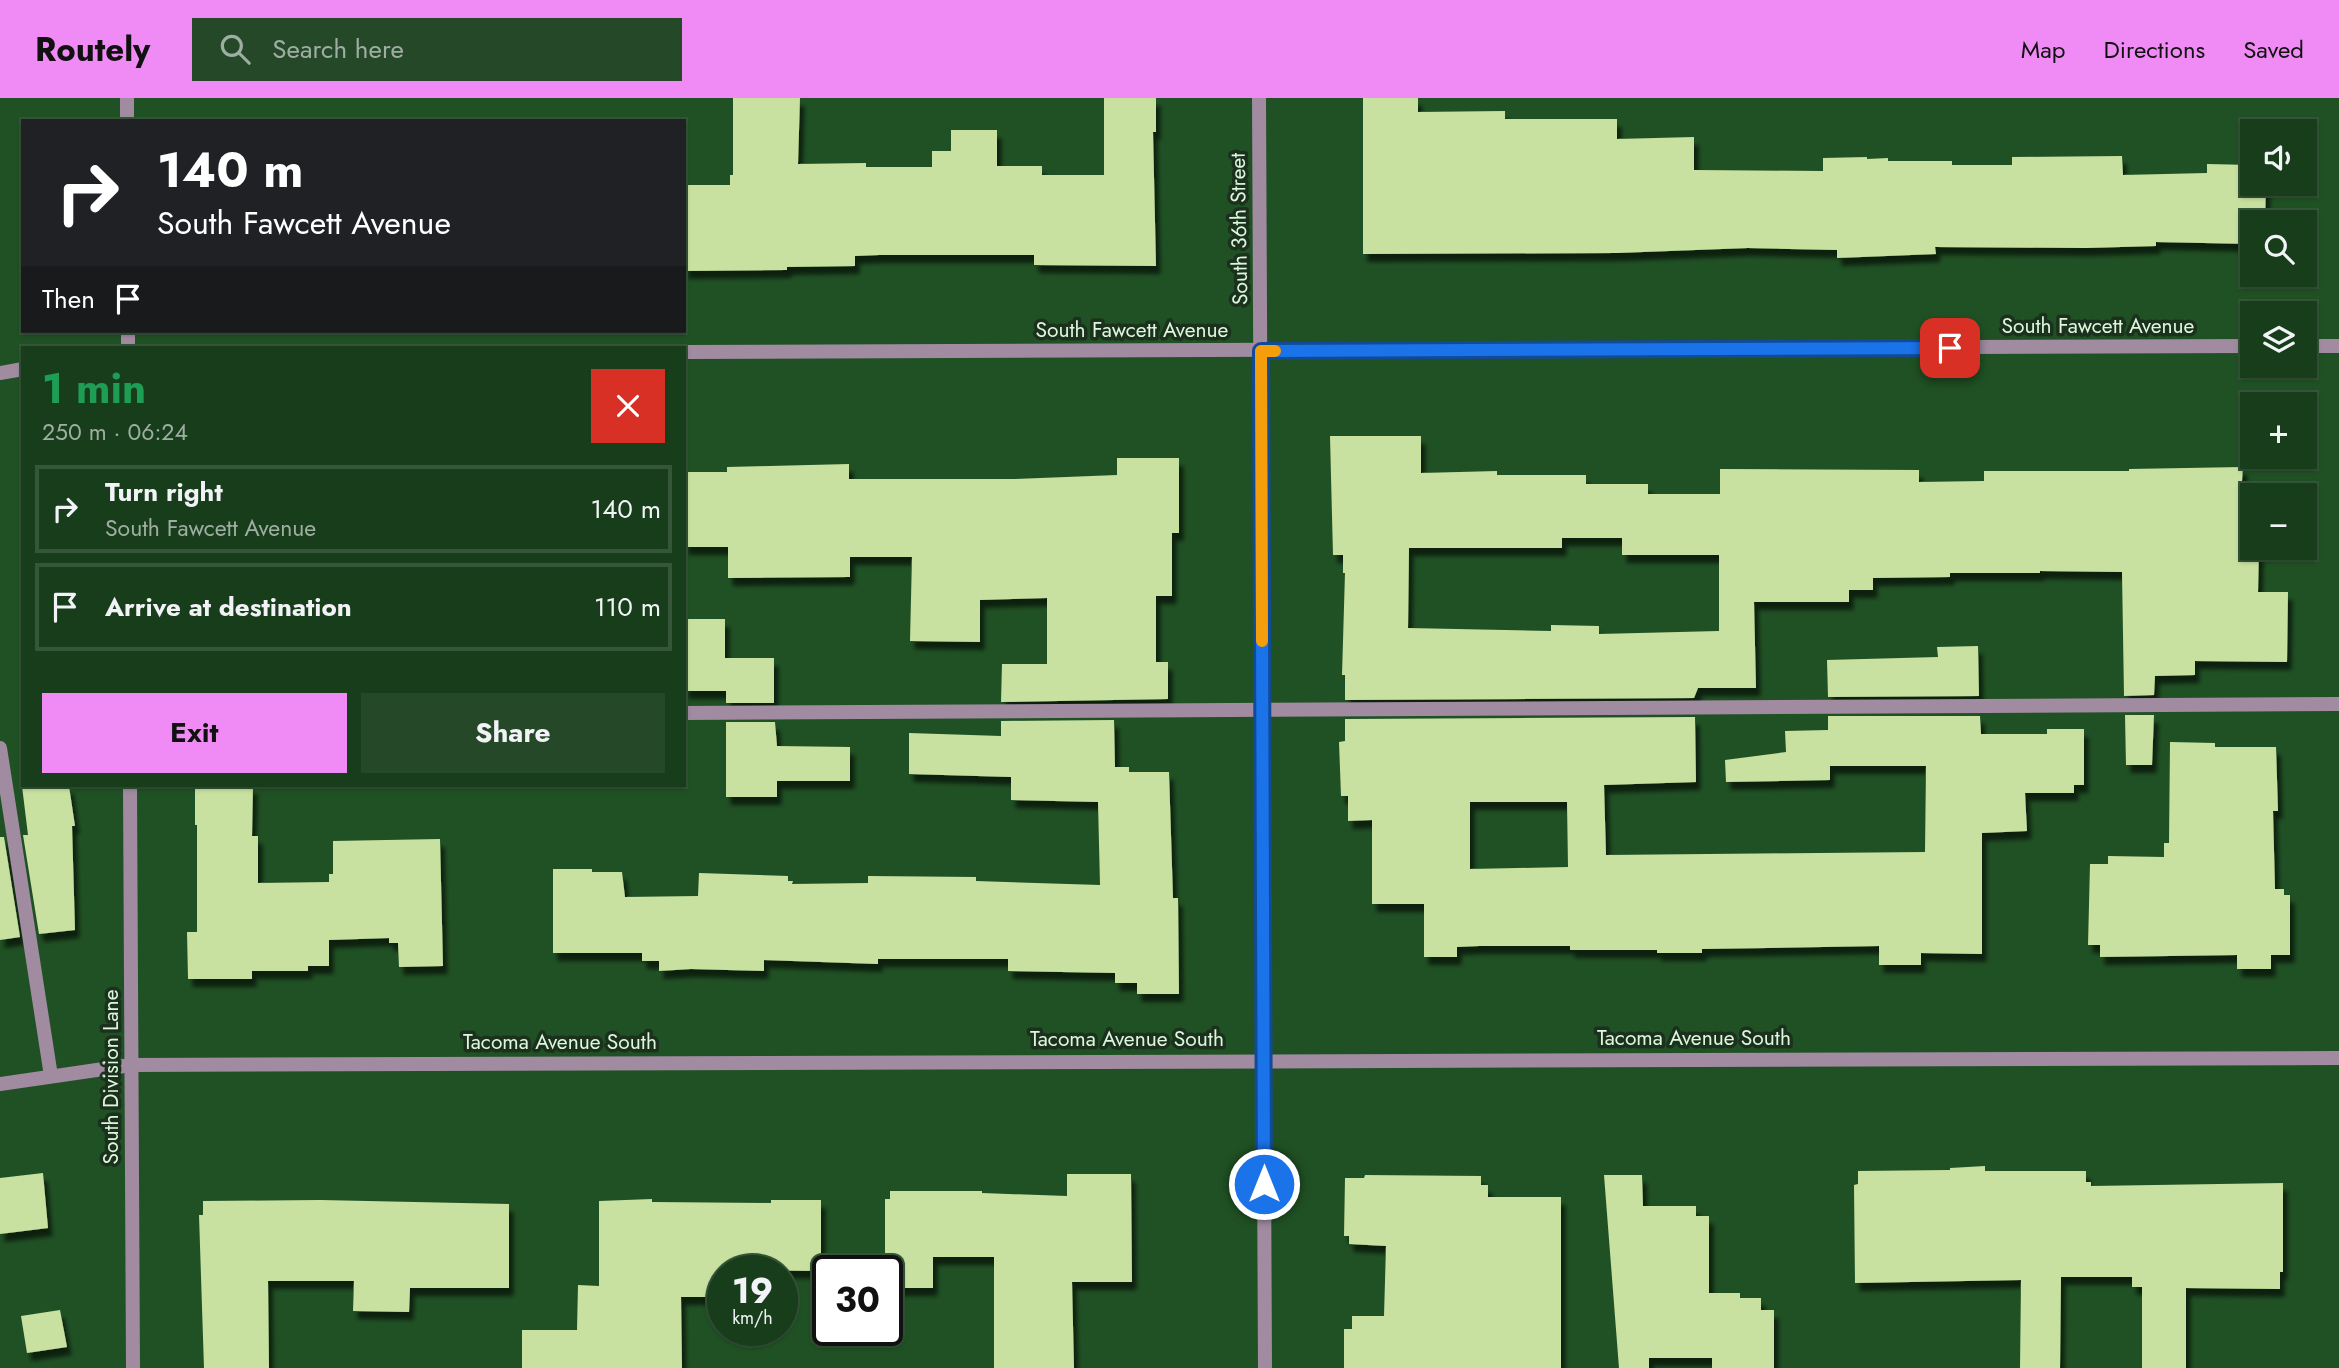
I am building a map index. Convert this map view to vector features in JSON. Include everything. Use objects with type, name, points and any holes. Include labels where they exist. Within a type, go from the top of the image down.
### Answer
[{"type":"street","points":[[127,98],[127,119]]},
{"type":"street","name":"South 36th Street","points":[[1259,98],[1265,1368]]},
{"type":"street","name":"South Fawcett Avenue","points":[[686,352],[2240,346]]},
{"type":"street","points":[[2317,346],[2339,346]]},
{"type":"street","points":[[0,373],[21,369]]},
{"type":"street","points":[[686,713],[2339,704]]},
{"type":"street","points":[[0,748],[51,1076]]},
{"type":"street","name":"South Division Lane","points":[[130,787],[133,1368]]},
{"type":"street","name":"Tacoma Avenue South","points":[[0,1084],[131,1065],[1263,1059],[2339,1058]]},
{"type":"building","points":[[733,98],[800,98],[798,164],[866,163],[866,167],[932,167],[932,151],[951,151],[951,130],[997,130],[997,166],[1042,166],[1042,175],[1104,175],[1104,98],[1156,98],[1156,132],[1153,132],[1156,266],[1034,265],[1034,255],[879,255],[855,256],[855,266],[686,271],[686,185],[730,185],[730,175],[733,175]]},
{"type":"building","points":[[1363,98],[1418,98],[1418,112],[1505,111],[1505,119],[1617,119],[1617,139],[1694,137],[1694,170],[1823,171],[1823,158],[1867,157],[1888,158],[1888,161],[1952,161],[1952,165],[2012,165],[2012,157],[2122,156],[2123,175],[2207,173],[2207,164],[2240,165],[2240,196],[2266,196],[2265,210],[2240,210],[2240,244],[2156,242],[2156,246],[2086,248],[1935,247],[1936,254],[1837,258],[1837,250],[1748,248],[1617,253],[1363,254]]},
{"type":"building","points":[[1330,436],[1421,436],[1421,473],[1497,471],[1497,475],[1586,475],[1586,484],[1648,484],[1648,494],[1720,494],[1720,469],[1919,470],[1919,482],[1984,481],[1984,471],[2129,471],[2240,467],[2243,469],[2242,481],[2261,483],[2240,483],[2240,560],[2259,560],[2258,592],[2288,592],[2287,662],[2195,661],[2195,675],[2155,676],[2154,695],[2124,696],[2122,572],[1950,573],[1950,577],[1873,578],[1873,590],[1849,590],[1849,602],[1754,602],[1756,688],[1698,688],[1694,698],[1345,700],[1345,675],[1342,675],[1345,573],[1343,555],[1333,555]],"holes":[[[1562,538],[1622,538],[1622,555],[1719,555],[1719,631],[1599,634],[1599,626],[1551,625],[1551,631],[1408,628],[1409,548],[1562,548]]]},
{"type":"building","points":[[1117,458],[1179,458],[1179,533],[1172,533],[1172,596],[1156,596],[1156,662],[1168,662],[1168,699],[1001,702],[1002,664],[1047,664],[1047,598],[980,600],[980,642],[910,641],[912,557],[850,557],[850,577],[728,578],[728,547],[686,547],[686,472],[727,472],[727,467],[849,464],[849,479],[1015,479],[1117,475]]},
{"type":"building","points":[[686,619],[725,619],[725,658],[774,658],[774,703],[726,703],[726,691],[686,691]]},
{"type":"building","points":[[1978,646],[1979,696],[1828,697],[1827,660],[1938,657],[1937,647]]},
{"type":"building","points":[[2125,715],[2154,715],[2152,765],[2126,765]]},
{"type":"building","points":[[1828,716],[1980,716],[1981,734],[2047,734],[2047,729],[2084,729],[2084,785],[2074,785],[2074,793],[2025,793],[2027,831],[1982,833],[1982,954],[1921,953],[1921,965],[1879,965],[1879,946],[1702,949],[1702,953],[1657,953],[1657,950],[1570,950],[1570,946],[1479,946],[1457,947],[1457,957],[1424,957],[1424,904],[1372,904],[1372,820],[1348,821],[1348,796],[1341,796],[1339,742],[1345,741],[1345,719],[1695,717],[1696,782],[1604,785],[1606,855],[1925,852],[1926,766],[1830,766],[1830,780],[1726,782],[1725,760],[1786,752],[1785,731],[1828,730]],"holes":[[[1470,802],[1567,802],[1568,867],[1470,869]]]},
{"type":"building","points":[[1114,720],[1115,767],[1129,767],[1129,772],[1169,772],[1173,898],[1178,898],[1179,994],[1137,994],[1137,983],[1115,983],[1115,973],[1008,971],[1008,959],[878,959],[878,964],[764,960],[764,971],[659,971],[659,961],[642,961],[642,953],[553,953],[553,869],[622,872],[625,897],[698,896],[699,873],[788,876],[788,881],[793,881],[792,884],[868,883],[868,876],[976,877],[976,881],[1100,885],[1098,802],[1011,800],[1011,777],[909,774],[909,733],[1001,736],[1001,721]]},
{"type":"building","points":[[726,722],[775,722],[777,746],[850,747],[850,781],[777,781],[777,797],[726,797]]},
{"type":"building","points":[[2170,742],[2215,743],[2215,747],[2276,747],[2278,811],[2273,811],[2275,889],[2284,889],[2284,895],[2290,895],[2290,955],[2271,955],[2271,969],[2237,969],[2237,955],[2100,957],[2100,945],[2088,945],[2090,864],[2108,864],[2108,856],[2164,857],[2164,843],[2169,843]]},
{"type":"building","points":[[22,787],[69,787],[75,826],[72,826],[75,930],[39,934],[23,835],[28,835]]},
{"type":"building","points":[[195,787],[253,787],[252,836],[258,836],[258,883],[329,882],[329,874],[333,874],[333,841],[440,839],[443,966],[399,967],[398,943],[389,943],[389,938],[329,940],[329,966],[308,966],[308,971],[252,971],[252,979],[188,979],[187,932],[197,932]]},
{"type":"building","points":[[0,837],[4,837],[20,937],[0,940]]},
{"type":"building","points":[[1985,1166],[1985,1171],[2086,1171],[2086,1182],[2091,1182],[2091,1186],[2283,1183],[2283,1272],[2280,1272],[2280,1289],[2186,1288],[2186,1368],[2142,1368],[2142,1287],[2132,1287],[2132,1277],[2061,1277],[2060,1368],[2020,1368],[2021,1280],[1855,1283],[1854,1185],[1858,1184],[1858,1171],[1950,1170]]},
{"type":"building","points":[[43,1173],[48,1228],[0,1234],[0,1178]]},
{"type":"building","points":[[1067,1174],[1131,1174],[1132,1282],[1072,1282],[1074,1368],[994,1368],[994,1257],[933,1257],[933,1288],[903,1288],[903,1255],[885,1255],[885,1199],[890,1199],[890,1191],[982,1191],[1067,1196]]},
{"type":"building","points":[[1365,1175],[1481,1176],[1481,1185],[1488,1185],[1488,1197],[1561,1197],[1561,1368],[1344,1368],[1344,1329],[1352,1329],[1352,1316],[1384,1316],[1386,1246],[1349,1244],[1349,1236],[1344,1236],[1345,1178],[1364,1178]]},
{"type":"building","points":[[1604,1175],[1642,1175],[1643,1206],[1696,1206],[1696,1216],[1709,1216],[1709,1293],[1740,1293],[1740,1298],[1761,1298],[1761,1310],[1774,1310],[1774,1368],[1712,1368],[1712,1358],[1649,1358],[1649,1368],[1619,1368]]},
{"type":"building","points":[[652,1199],[652,1202],[771,1203],[771,1200],[821,1200],[821,1255],[812,1255],[812,1271],[798,1271],[798,1255],[707,1255],[707,1297],[681,1297],[682,1368],[522,1368],[522,1330],[577,1330],[578,1285],[599,1286],[599,1201]]},
{"type":"building","points":[[320,1200],[509,1204],[509,1288],[410,1288],[409,1312],[353,1311],[354,1281],[268,1281],[269,1368],[204,1368],[199,1215],[203,1215],[203,1201]]},
{"type":"building","points":[[60,1310],[67,1347],[27,1353],[21,1316]]},
{"type":"slow traffic","points":[[1262,641],[1261,351],[1275,351]]},
{"type":"route","points":[[1264,1184],[1261,351],[1950,348]]}]
